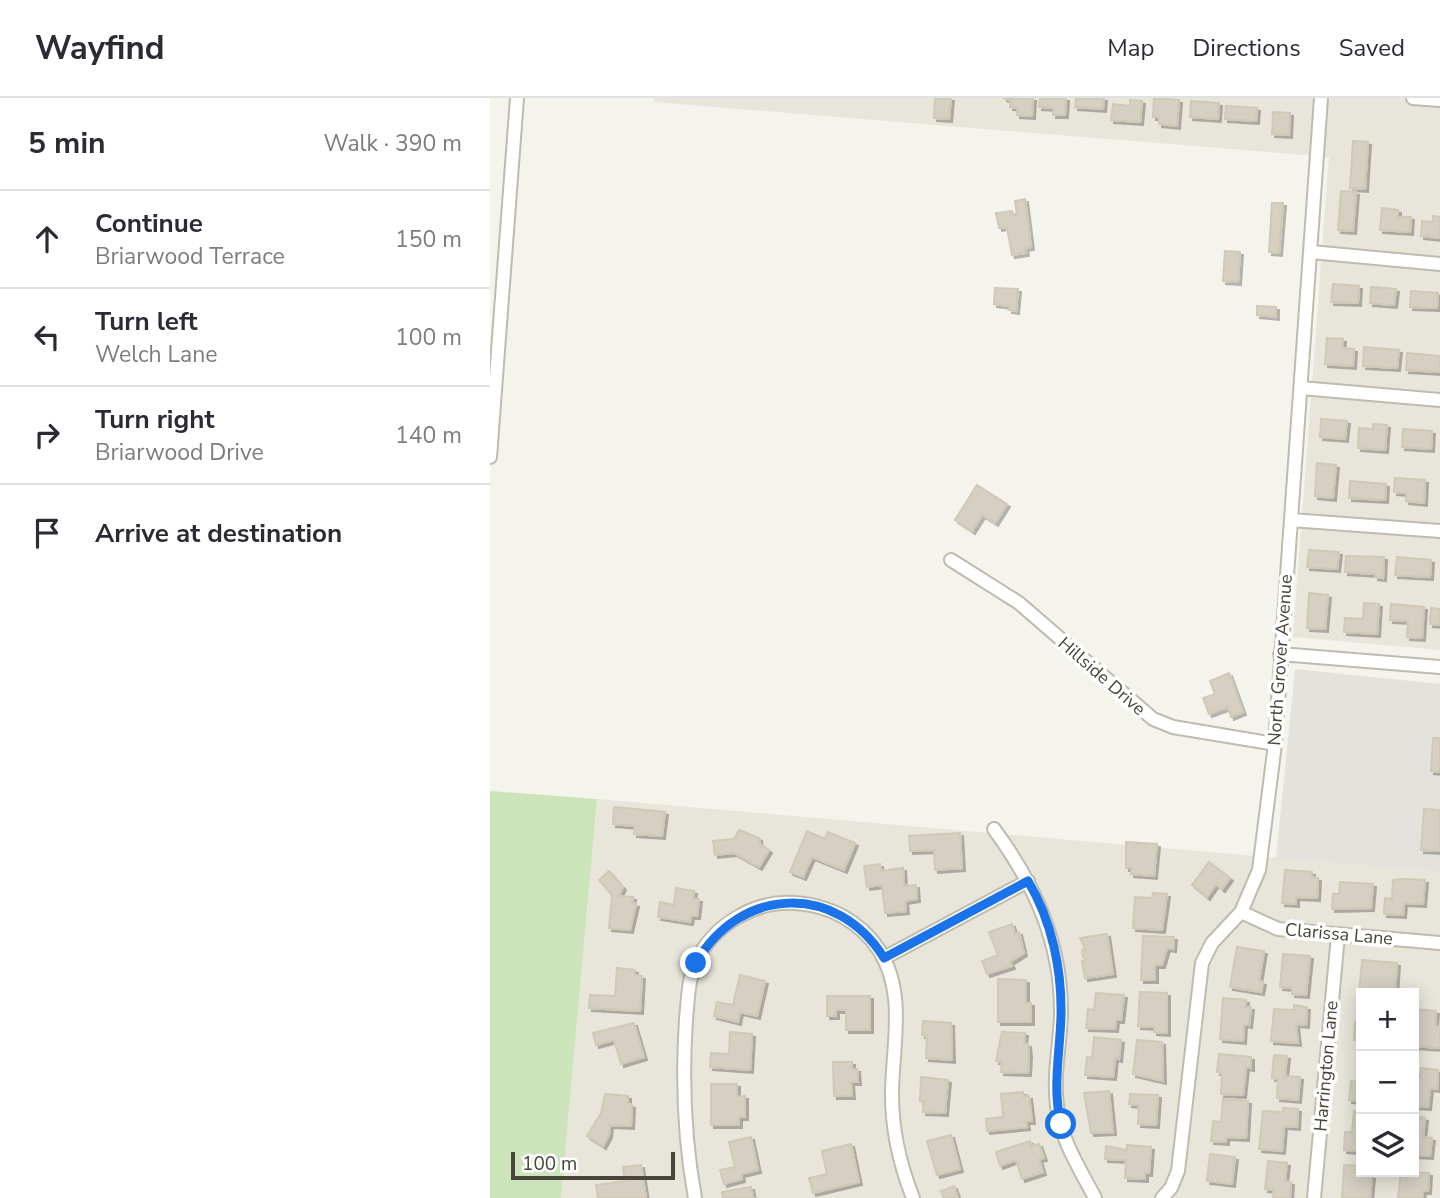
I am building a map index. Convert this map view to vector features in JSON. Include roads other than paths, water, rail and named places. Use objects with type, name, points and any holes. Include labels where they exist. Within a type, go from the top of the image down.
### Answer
[{"type":"street","points":[[490,457],[493,378],[517,98]]},
{"type":"street","name":"North Grover Avenue","points":[[1162,1198],[1171,1188],[1178,1171],[1202,963],[1212,943],[1241,912],[1259,870],[1264,849],[1275,744],[1321,98]]},
{"type":"street","points":[[1413,98],[1440,100]]},
{"type":"street","points":[[1311,252],[1440,264]]},
{"type":"street","points":[[1301,388],[1440,400]]},
{"type":"street","points":[[1291,520],[1440,531]]},
{"type":"street","name":"Hillside Drive","points":[[951,561],[1019,603],[1153,719],[1172,727],[1275,744]]},
{"type":"street","points":[[1280,654],[1440,667]]},
{"type":"street","points":[[994,829],[1028,881],[1046,919],[1057,960],[1061,1014],[1056,1105],[1066,1142],[1095,1198]]},
{"type":"street","points":[[884,958],[1028,881]]},
{"type":"street","points":[[695,1198],[684,1105],[684,1050],[690,981],[696,963],[709,941],[734,920],[763,906],[808,904],[832,911],[852,922],[869,937],[884,958],[896,1001],[892,1098],[894,1129],[913,1198]]},
{"type":"street","name":"Clarissa Lane","points":[[1241,912],[1278,929],[1440,943]]},
{"type":"street","name":"Harrington Lane","points":[[1314,1198],[1338,934]]}]
